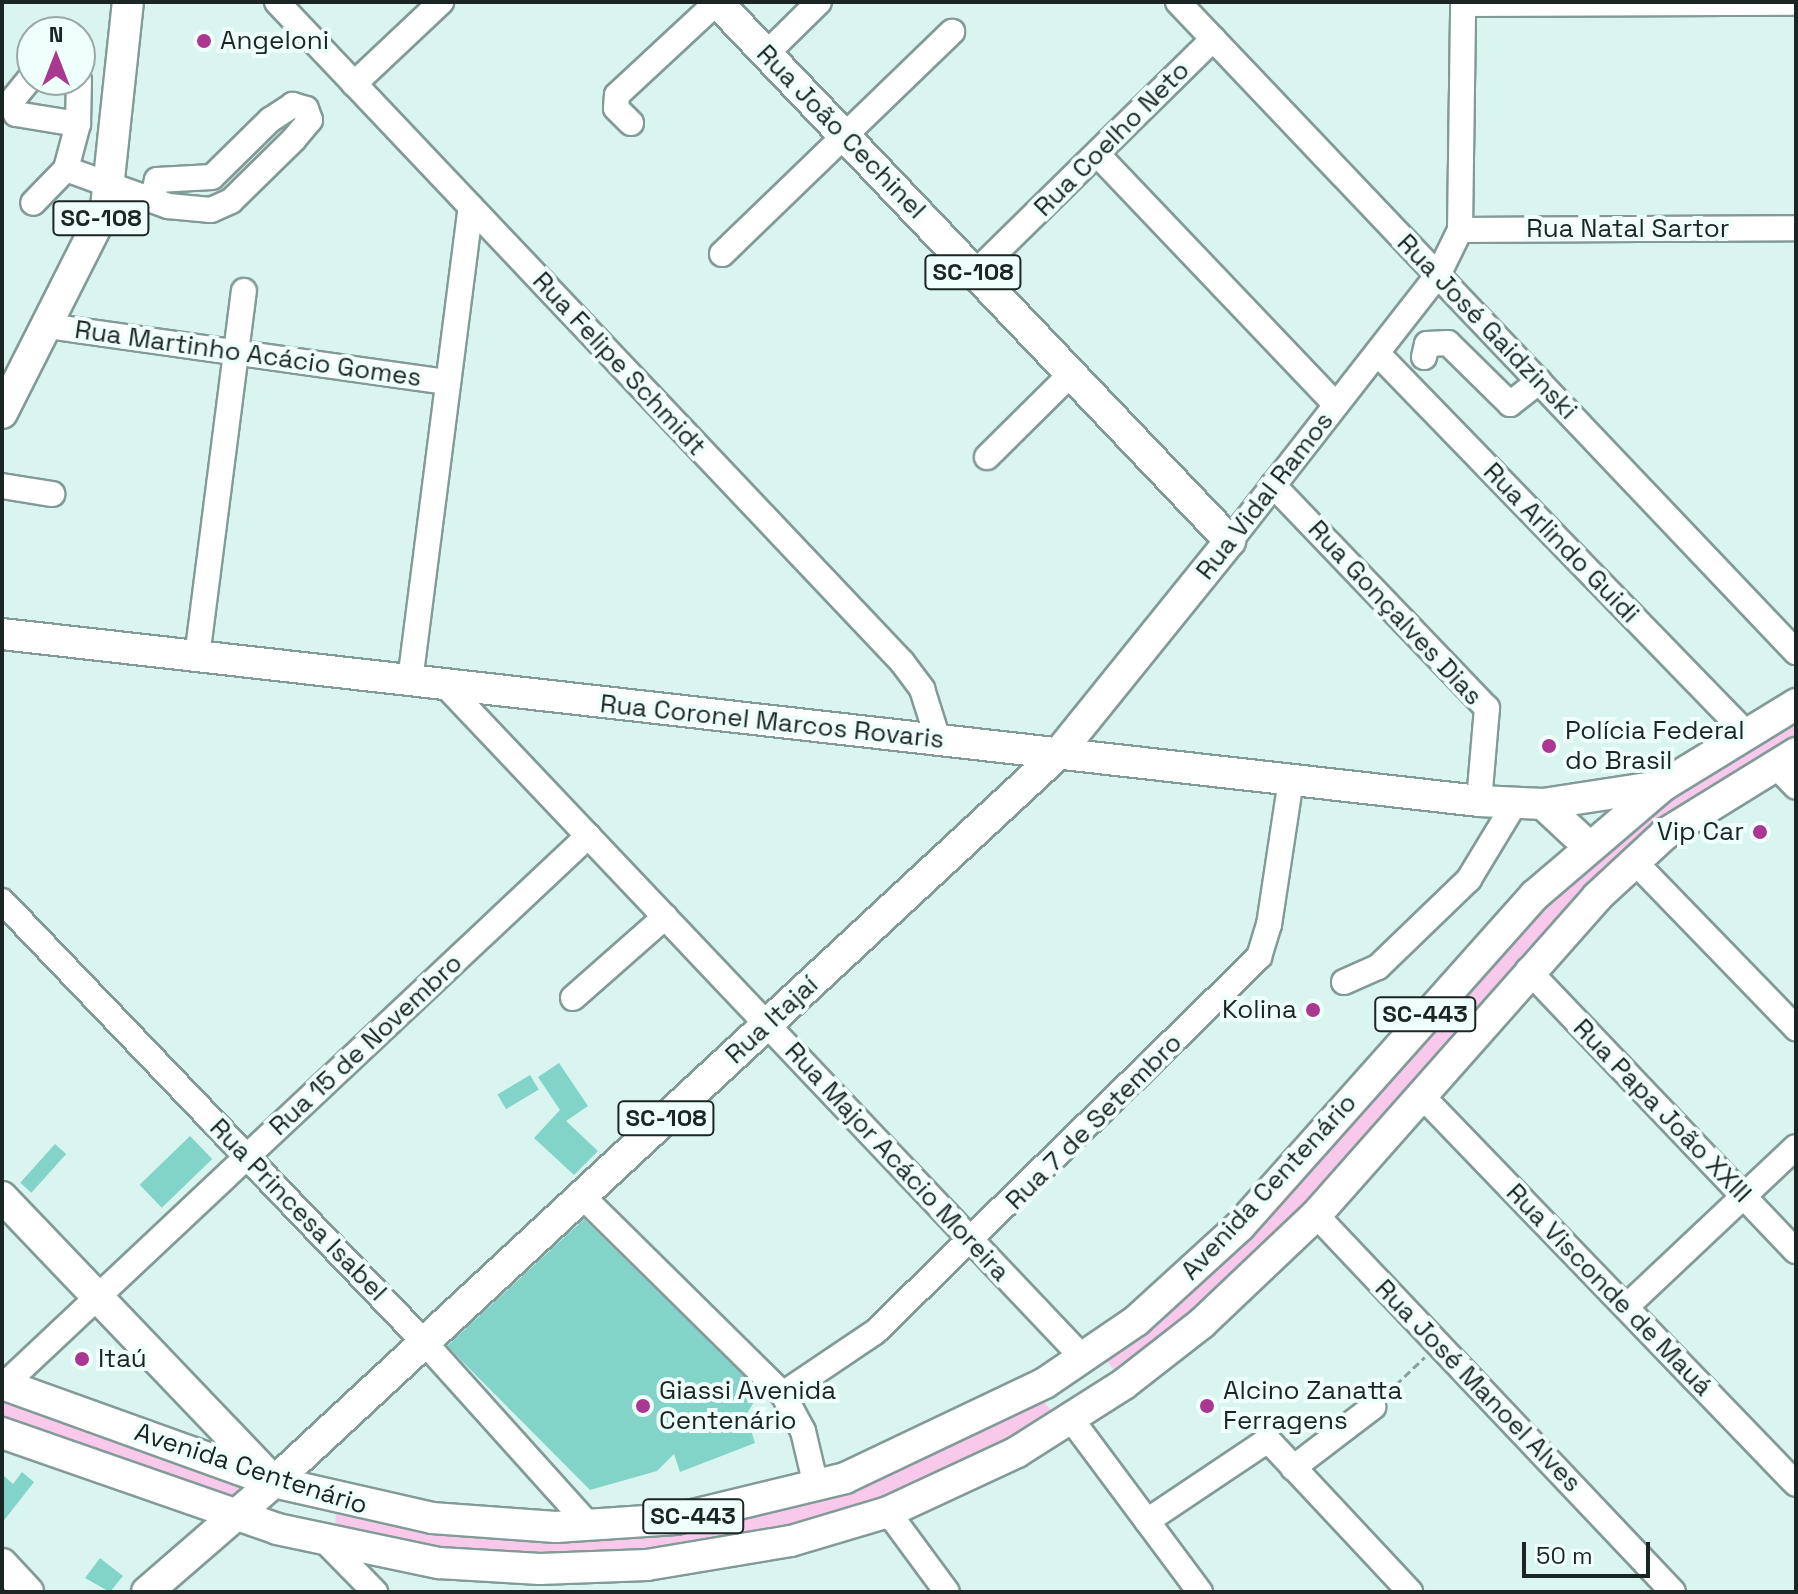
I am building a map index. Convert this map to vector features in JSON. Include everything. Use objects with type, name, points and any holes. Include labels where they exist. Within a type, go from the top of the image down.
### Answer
[{"type":"main road","name":"SC-108","points":[[2,413],[48,326],[111,188],[128,2]]},
{"type":"main road","name":"Rua João Cechinel","points":[[717,2],[1230,541]]},
{"type":"main road","name":"Rua Vidal Ramos","points":[[1058,754],[1230,541]]},
{"type":"main road","name":"Rua Coronel Marcos Rovaris","points":[[2,634],[1479,801],[1529,803],[1664,785]]},
{"type":"main road","name":"Avenida Centenário","points":[[3,1384],[274,1482],[432,1518],[589,1525],[676,1519],[816,1486],[877,1465],[1045,1383],[1084,1359],[1205,1263],[1456,979],[1588,846],[1664,785],[1745,732],[1796,704]]},
{"type":"main road","name":"Rua Itajaí","points":[[147,1592],[274,1482],[1058,754]]},
{"type":"main road","name":"Avenida Centenário","points":[[2,1433],[234,1515],[327,1543],[439,1563],[591,1569],[747,1550],[888,1512],[968,1477],[1071,1419],[1124,1384],[1222,1306],[1316,1215],[1528,970],[1634,861],[1785,759]]},
{"type":"main road","points":[[1529,803],[1588,846]]},
{"type":"main road","points":[[7,1209],[98,1297],[274,1482],[327,1543]]},
{"type":"main road","points":[[1084,1359],[1099,1376],[1124,1384]]},
{"type":"main road","points":[[1045,1383],[1071,1419]]},
{"type":"main road","points":[[2,1564],[28,1592]]},
{"type":"street","name":"Rua Felipe Schmidt","points":[[277,2],[902,662],[922,689],[938,739]]},
{"type":"street","points":[[354,84],[441,2]]},
{"type":"street","points":[[631,123],[616,108],[617,95],[717,2]]},
{"type":"street","points":[[766,54],[819,2]]},
{"type":"street","name":"Rua José Gaidzinski","points":[[1178,2],[1792,645]]},
{"type":"street","points":[[1460,230],[1463,3],[1796,3]]},
{"type":"street","points":[[722,254],[952,32]]},
{"type":"street","name":"Rua Coelho Neto","points":[[975,273],[1213,39]]},
{"type":"street","points":[[96,76],[123,80]]},
{"type":"street","points":[[16,96],[11,102],[16,114],[78,124]]},
{"type":"street","points":[[33,203],[66,169],[78,124],[79,96]]},
{"type":"street","points":[[66,169],[111,188],[153,196],[168,206],[211,210],[231,201],[310,120],[306,109],[293,105],[270,120],[212,177],[157,180],[153,196]]},
{"type":"street","points":[[1098,155],[1336,405]]},
{"type":"street","points":[[410,681],[471,207]]},
{"type":"street","name":"Rua Natal Sartor","points":[[1460,230],[1796,228]]},
{"type":"street","name":"Rua Vidal Ramos","points":[[1230,541],[1438,275],[1460,230]]},
{"type":"street","points":[[197,657],[244,291]]},
{"type":"street","name":"Rua Martinho Acácio Gomes","points":[[48,326],[448,382]]},
{"type":"street","points":[[1424,357],[1427,344],[1448,343],[1510,404],[1539,381]]},
{"type":"street","name":"Rua Arlindo Guidi","points":[[1378,354],[1745,732]]},
{"type":"street","points":[[987,457],[1071,374]]},
{"type":"street","name":"Rua Gonçalves Dias","points":[[1273,485],[1487,708],[1479,801]]},
{"type":"street","points":[[2,486],[52,494]]},
{"type":"street","name":"Rua Major Acácio Moreira","points":[[446,686],[1084,1359]]},
{"type":"street","points":[[1785,759],[1796,787]]},
{"type":"street","name":"Rua 7 de Setembro","points":[[783,1394],[875,1332],[973,1242],[1259,957],[1291,779]]},
{"type":"street","points":[[1344,982],[1378,967],[1469,879],[1529,803]]},
{"type":"street","name":"Rua 15 de Novembro","points":[[3,1384],[588,836]]},
{"type":"street","points":[[1634,861],[1796,1028]]},
{"type":"street","name":"Rua Princesa Isabel","points":[[2,901],[425,1343],[589,1525]]},
{"type":"street","points":[[573,998],[665,917]]},
{"type":"street","name":"Rua Papa João XXIII","points":[[1528,970],[1796,1251]]},
{"type":"street","name":"Rua Visconde de Mauá","points":[[1421,1095],[1796,1484]]},
{"type":"street","points":[[1626,1307],[1796,1147]]},
{"type":"street","points":[[582,1196],[783,1394],[803,1431],[816,1486]]},
{"type":"street","name":"Rua José Manoel Alves","points":[[1316,1215],[1673,1592]]},
{"type":"street","points":[[1293,1468],[1373,1407]]},
{"type":"street","points":[[1071,1419],[1200,1592]]},
{"type":"street","points":[[1147,1521],[1268,1440],[1410,1592]]},
{"type":"street","points":[[888,1512],[947,1592]]},
{"type":"street","points":[[327,1543],[375,1592]]},
{"type":"path","points":[[1373,1407],[1438,1344]]},
{"type":"shaded area","points":[[1796,712],[1796,745],[1586,892],[1236,1279],[1119,1376],[1103,1356],[1595,848]]},
{"type":"shaded area","points":[[2,1397],[245,1481],[236,1508],[2,1428]]},
{"type":"shaded area","points":[[1042,1398],[1055,1417],[900,1496],[770,1535],[621,1559],[486,1560],[335,1536],[336,1509],[487,1532],[758,1513],[897,1471]]},
{"type":"building","points":[[559,1063],[588,1106],[566,1121],[598,1151],[574,1175],[534,1138],[560,1110],[538,1077]]},
{"type":"building","points":[[530,1075],[539,1090],[506,1109],[497,1095]]},
{"type":"building","points":[[190,1136],[212,1159],[162,1208],[140,1185]]},
{"type":"building","points":[[55,1144],[66,1154],[31,1193],[20,1183]]},
{"type":"building","points":[[584,1219],[760,1392],[746,1415],[755,1443],[680,1472],[674,1454],[657,1471],[590,1490],[447,1346]]},
{"type":"building","points":[[22,1472],[34,1482],[2,1523],[2,1474],[13,1484]]},
{"type":"building","points":[[100,1558],[123,1576],[110,1592],[85,1578]]},
{"type":"place","name":"Angeloni","points":[[204,41]]},
{"type":"place","name":"Polícia Federal do Brasil","points":[[1549,746]]},
{"type":"place","name":"Vip Car","points":[[1760,832]]},
{"type":"place","name":"Kolina","points":[[1313,1010]]},
{"type":"place","name":"Itaú","points":[[82,1359]]},
{"type":"place","name":"Giassi Avenida Centenário","points":[[643,1406]]},
{"type":"place","name":"Alcino Zanatta Ferragens","points":[[1207,1406]]}]
